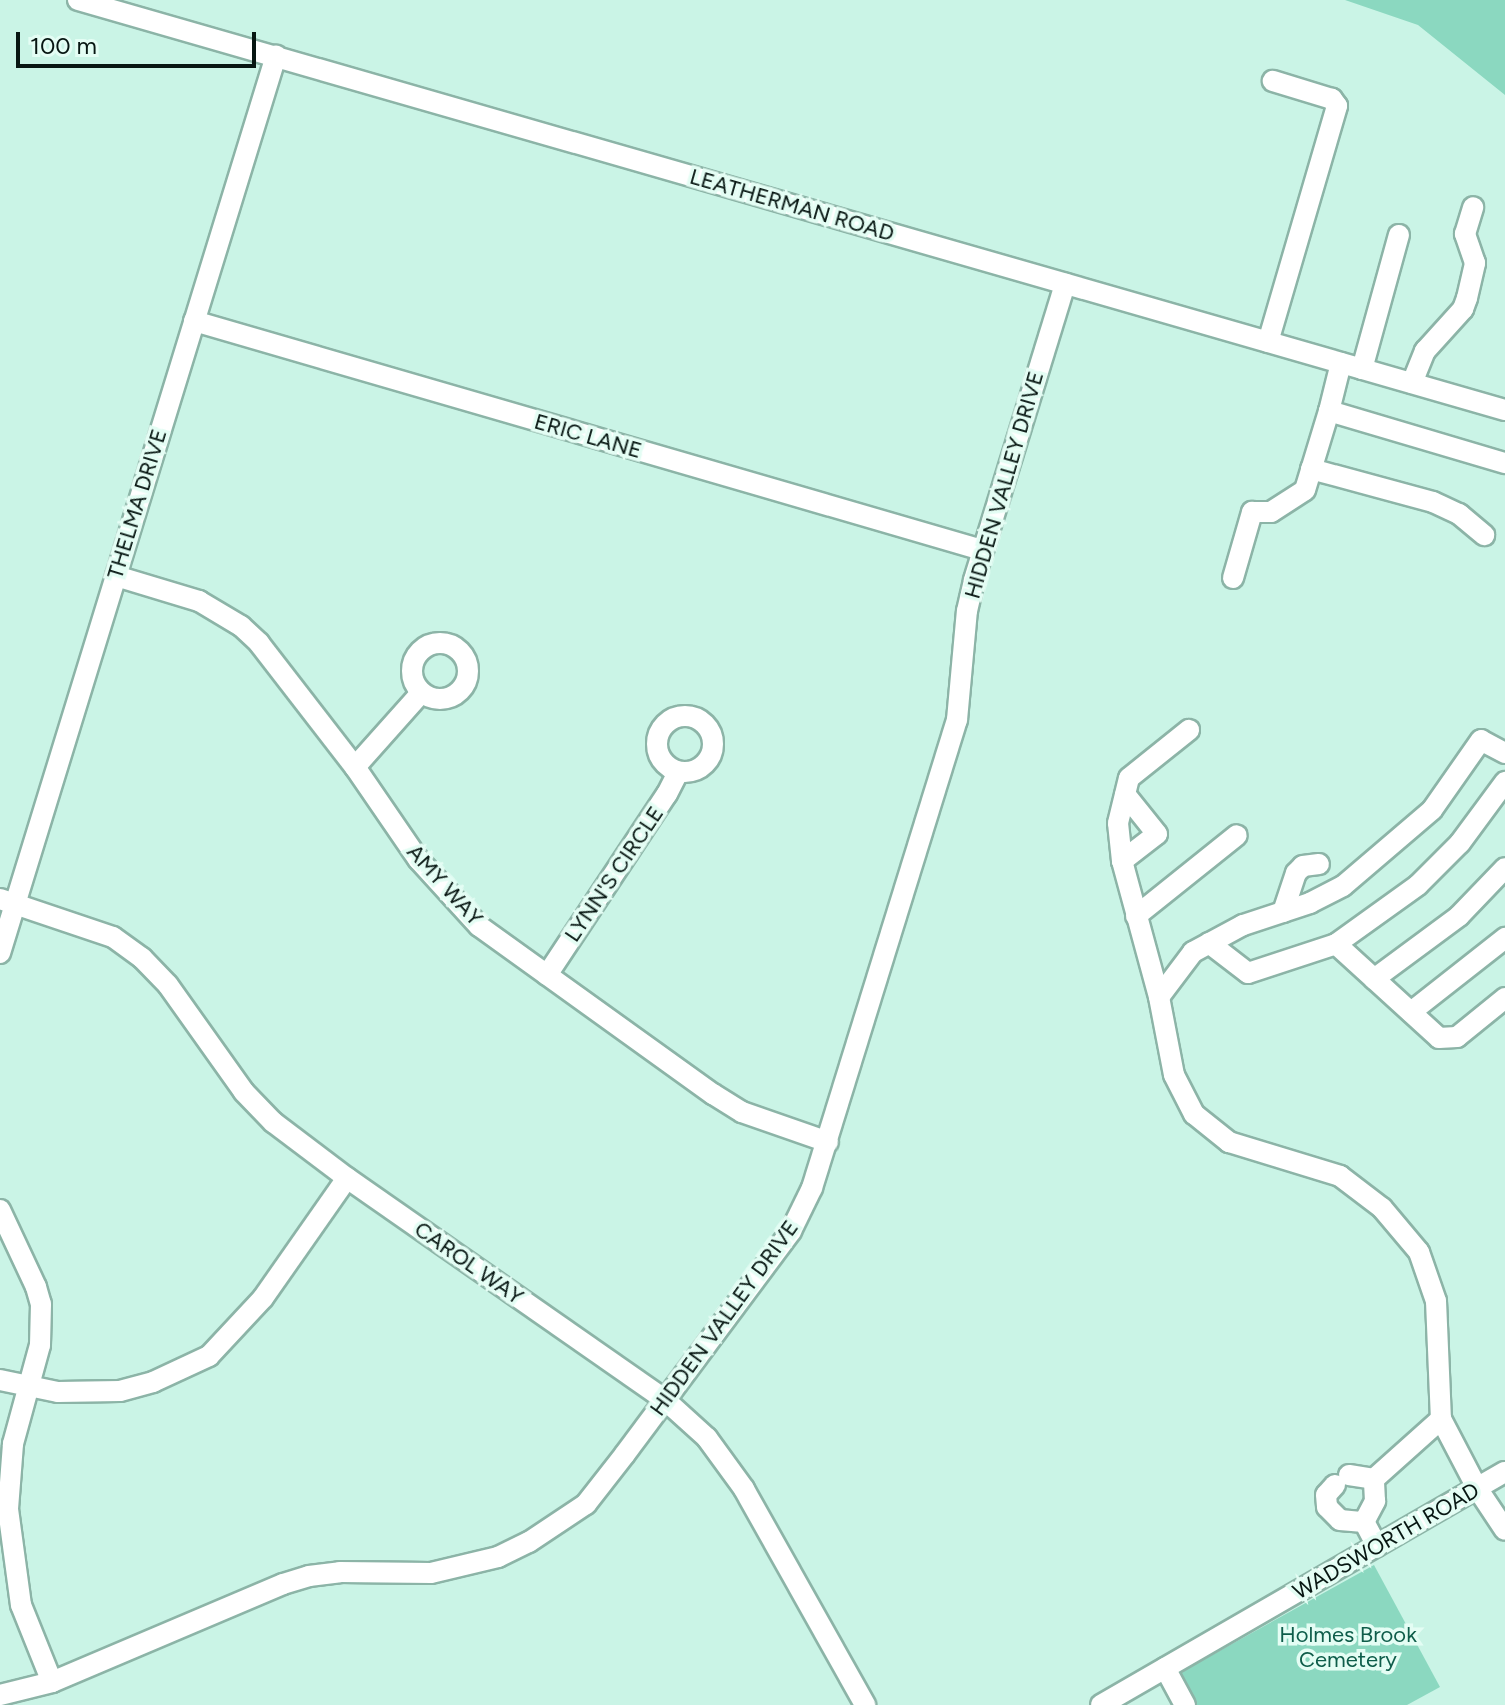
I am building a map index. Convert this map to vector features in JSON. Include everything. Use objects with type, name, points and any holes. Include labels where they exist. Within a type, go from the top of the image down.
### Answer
[{"type":"street","name":"LEATHERMAN ROAD","points":[[78,0],[1505,410]]},
{"type":"street","name":"THELMA DRIVE","points":[[0,953],[8,901],[116,576],[276,56]]},
{"type":"street","points":[[1268,342],[1337,106],[1332,99],[1273,81]]},
{"type":"street","points":[[1412,383],[1425,351],[1463,309],[1467,298],[1475,263],[1465,234],[1473,207]]},
{"type":"street","points":[[1362,369],[1399,235]]},
{"type":"street","name":"HIDDEN VALLEY DRIVE","points":[[0,1695],[52,1682],[309,1576],[340,1572],[431,1573],[498,1557],[529,1542],[586,1504],[791,1231],[828,1142],[957,720],[967,611],[982,550],[1065,284]]},
{"type":"street","name":"ERIC LANE","points":[[194,321],[982,550]]},
{"type":"street","points":[[1233,578],[1252,512],[1271,512],[1305,490],[1341,363]]},
{"type":"street","points":[[1329,411],[1505,463]]},
{"type":"street","points":[[1311,469],[1433,502],[1459,514],[1484,535]]},
{"type":"street","name":"AMY WAY","points":[[116,576],[199,601],[241,626],[259,643],[355,767],[440,885],[479,926],[742,1112],[828,1142]]},
{"type":"street","points":[[355,767],[421,693]]},
{"type":"street","points":[[1189,730],[1129,778],[1118,823],[1122,861],[1159,997],[1174,1075],[1194,1114],[1229,1142],[1340,1176],[1382,1208],[1419,1252],[1436,1301],[1441,1419],[1477,1488],[1505,1530]]},
{"type":"street","points":[[1481,740],[1505,740]]},
{"type":"street","points":[[1481,740],[1505,753]]},
{"type":"street","points":[[1159,997],[1193,952],[1243,925],[1310,903],[1356,875],[1432,810],[1481,740]]},
{"type":"street","name":"LYNN'S CIRCLE","points":[[547,975],[667,794],[678,772]]},
{"type":"street","points":[[1209,943],[1248,973],[1336,944],[1418,885],[1460,843],[1505,782]]},
{"type":"street","points":[[1122,861],[1157,834],[1125,794]]},
{"type":"street","points":[[1136,916],[1237,835]]},
{"type":"street","points":[[1283,912],[1296,873],[1303,866],[1326,865],[1356,875]]},
{"type":"street","points":[[1374,979],[1459,916],[1505,868]]},
{"type":"street","name":"CAROL WAY","points":[[8,901],[113,937],[142,958],[168,985],[244,1092],[273,1122],[347,1178],[664,1399],[707,1438],[744,1489],[865,1705]]},
{"type":"street","points":[[1411,1012],[1505,938]]},
{"type":"street","points":[[1336,944],[1439,1038],[1457,1037],[1505,998]]},
{"type":"street","points":[[0,1380],[58,1392],[120,1391],[153,1382],[209,1356],[263,1298],[347,1178]]},
{"type":"street","points":[[0,1210],[41,1304],[40,1345],[13,1444],[8,1481],[10,1542],[21,1605],[52,1682]]},
{"type":"street","points":[[1364,1522],[1340,1520],[1327,1507],[1326,1495],[1342,1480],[1374,1479],[1441,1419]]},
{"type":"street","name":"WADSWORTH ROAD","points":[[1101,1705],[1505,1472]]},
{"type":"street","points":[[1364,1522],[1375,1501],[1374,1479]]},
{"type":"street","points":[[1364,1522],[1377,1546]]},
{"type":"street","points":[[1165,1668],[1185,1705]]},
{"type":"green space","points":[[1345,0],[1505,0],[1505,95],[1418,25]]},
{"type":"green space","name":"Holmes Brook Cemetery","points":[[1374,1565],[1440,1687],[1407,1705],[1192,1705],[1176,1675]]}]
